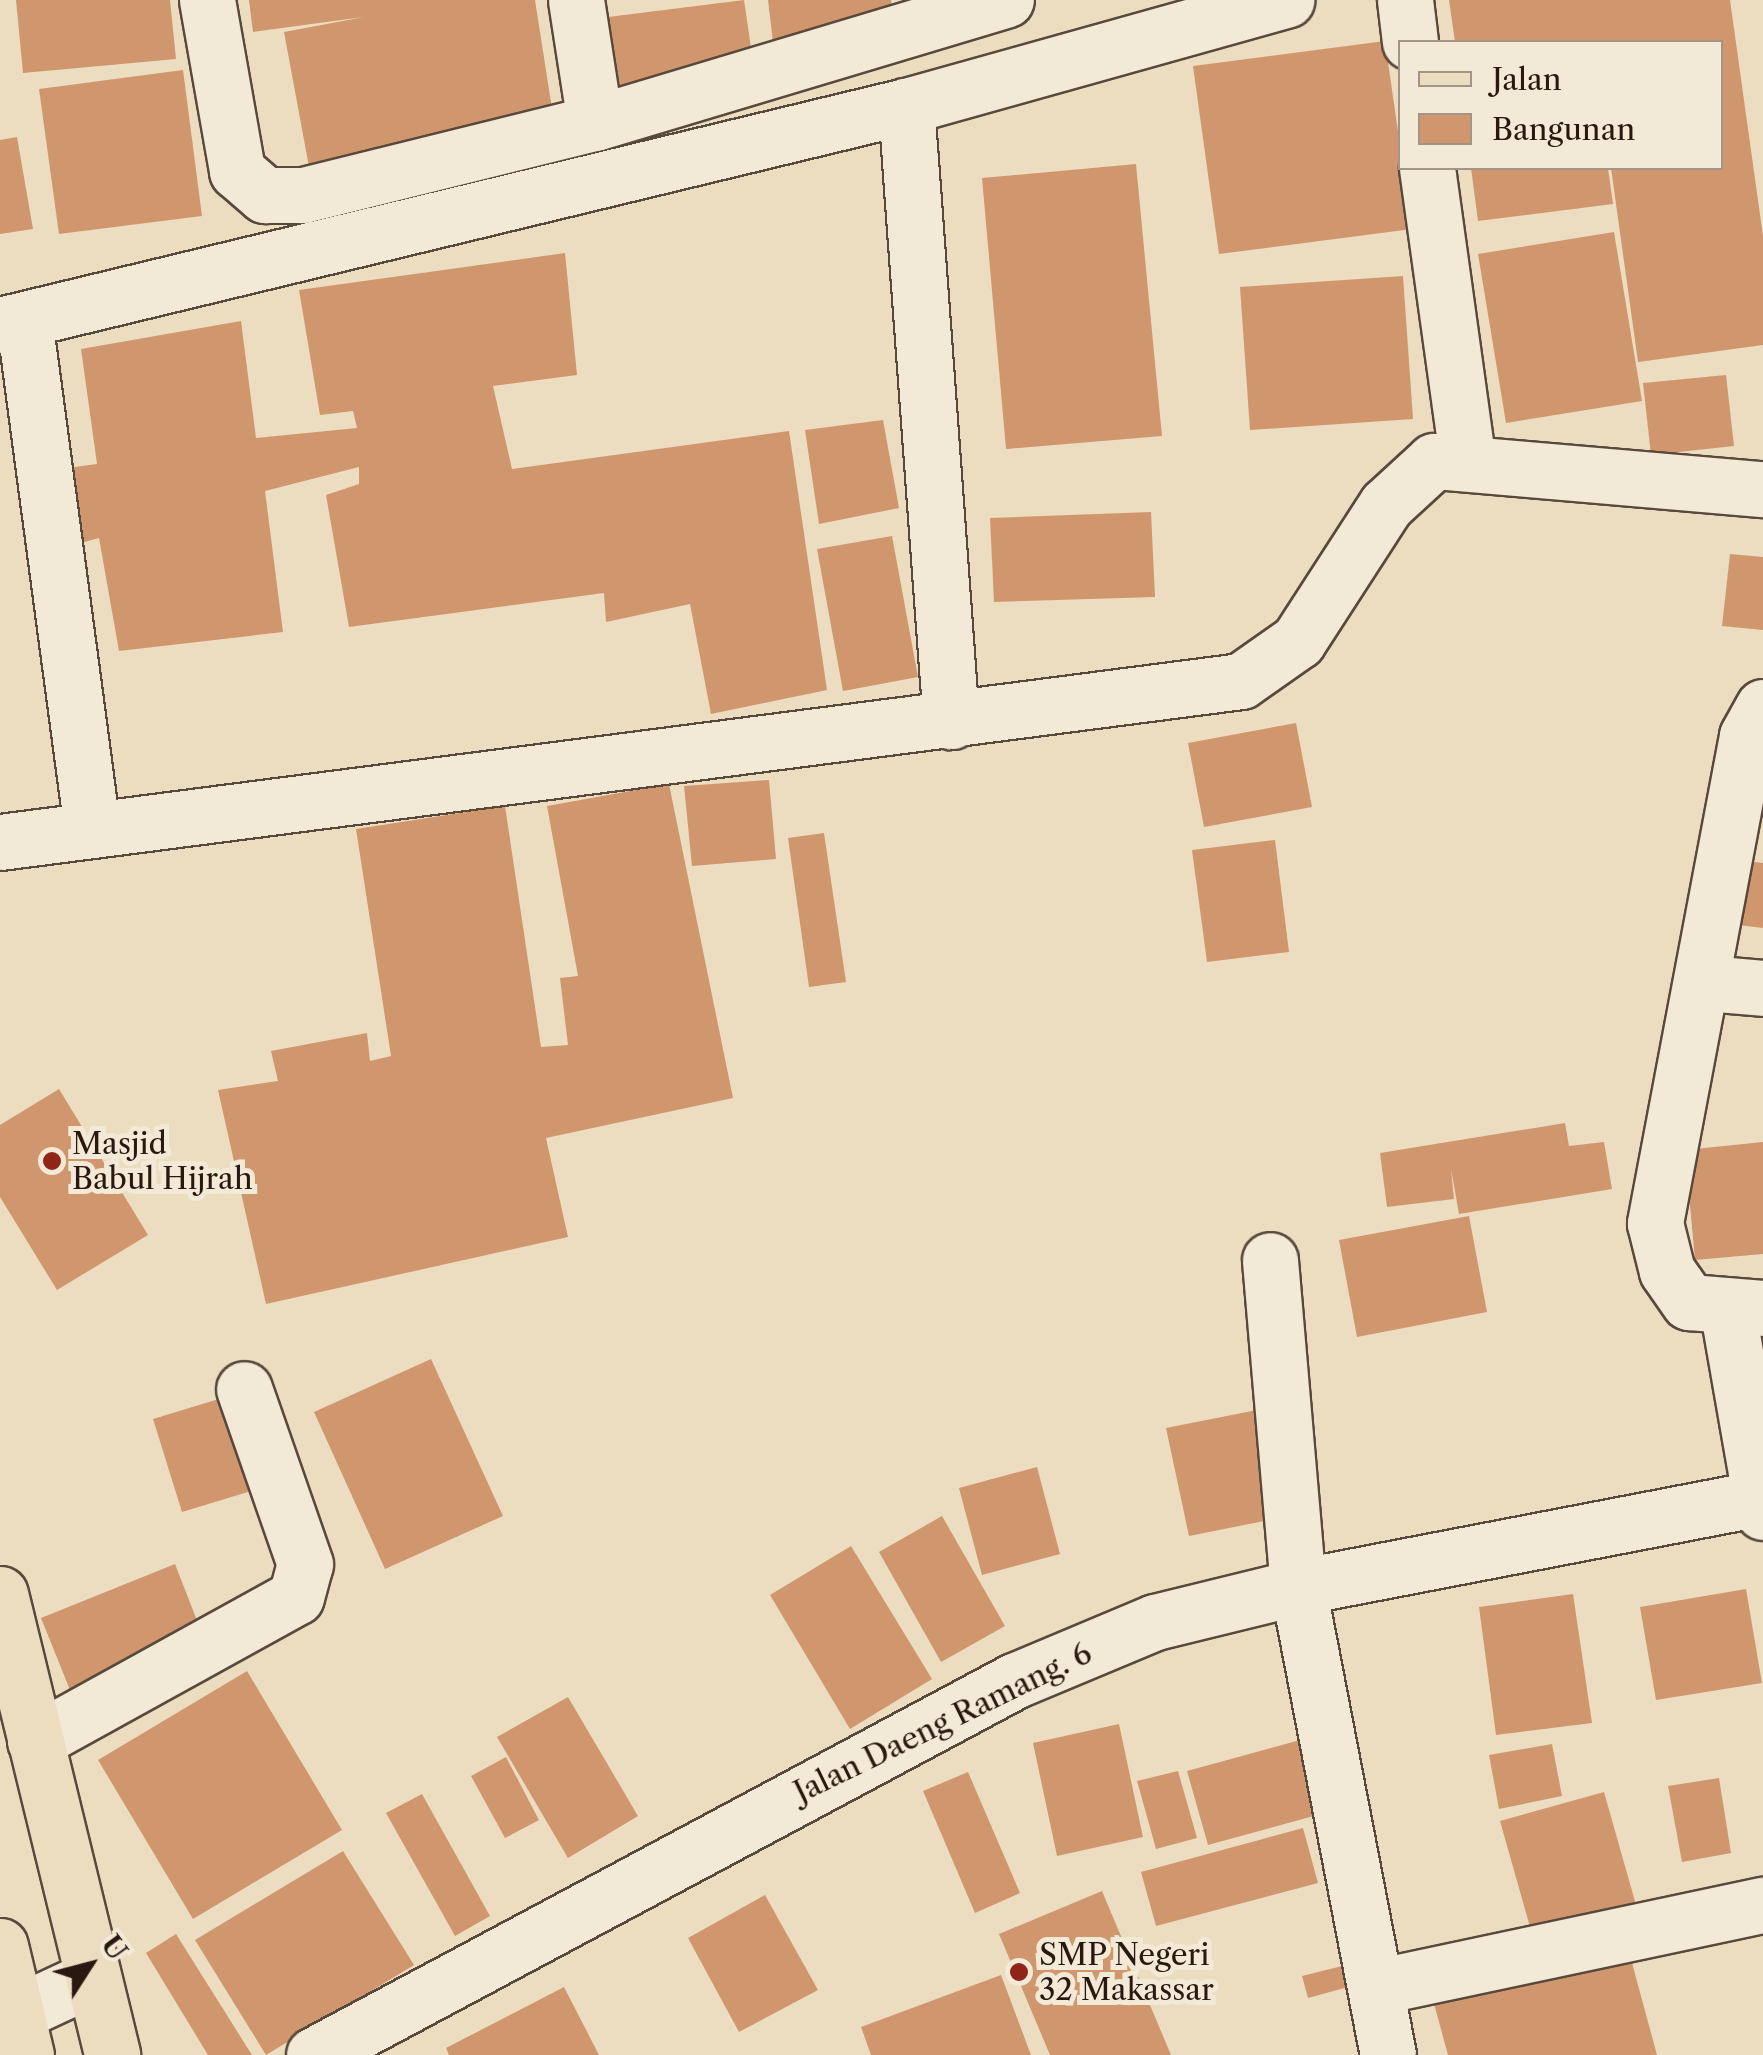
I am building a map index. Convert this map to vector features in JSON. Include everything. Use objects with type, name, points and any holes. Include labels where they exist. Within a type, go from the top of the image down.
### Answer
[{"type":"main road","points":[[0,1594],[112,2055]]},
{"type":"main road","points":[[0,1946],[14,2029]]},
{"type":"street","points":[[207,0],[237,170],[265,195],[377,180],[594,123],[937,11],[1006,0]]},
{"type":"street","points":[[576,0],[594,123]]},
{"type":"street","points":[[92,828],[12,322],[906,106],[1286,0]]},
{"type":"street","points":[[1405,0],[1410,40]]},
{"type":"street","points":[[906,106],[951,721]]},
{"type":"street","points":[[1427,170],[1466,458]]},
{"type":"street","points":[[0,842],[1166,696],[1256,673],[1298,641],[1418,469],[1466,458],[1763,489]]},
{"type":"street","points":[[1761,1505],[1746,1310],[1689,1302],[1667,1271],[1654,1224],[1659,1165],[1706,984],[1746,736],[1763,706]]},
{"type":"street","points":[[1706,984],[1763,988]]},
{"type":"street","points":[[1270,1260],[1298,1588],[1388,2055]]},
{"type":"street","points":[[35,1742],[296,1597],[305,1564],[244,1389]]},
{"type":"street","name":"Jalan Daeng Ramang. 6","points":[[314,2055],[1014,1681],[1155,1622],[1298,1588],[1761,1505]]},
{"type":"street","points":[[1376,1987],[1763,1905]]},
{"type":"street","points":[[14,2029],[92,1978]]},
{"type":"building","points":[[16,0],[170,0],[176,59],[23,73]]},
{"type":"building","points":[[249,0],[535,0],[555,128],[309,167],[284,32],[364,17],[253,32]]},
{"type":"building","points":[[744,0],[754,68],[620,87],[608,17]]},
{"type":"building","points":[[768,0],[891,0],[894,26],[773,42]]},
{"type":"building","points":[[1449,0],[1730,0],[1763,236],[1763,345],[1638,362],[1611,170],[1723,170],[1723,40],[1455,40]]},
{"type":"building","points":[[1385,41],[1398,132],[1398,170],[1404,170],[1412,229],[1219,254],[1193,66]]},
{"type":"building","points":[[183,70],[202,216],[59,234],[39,89]]},
{"type":"building","points":[[17,137],[33,229],[0,234],[0,140]]},
{"type":"building","points":[[1136,164],[1162,436],[1006,449],[982,178]]},
{"type":"building","points":[[1471,170],[1608,170],[1613,204],[1478,221]]},
{"type":"building","points":[[1614,232],[1642,401],[1506,423],[1478,254]]},
{"type":"building","points":[[565,253],[577,375],[493,386],[512,469],[789,431],[827,690],[711,714],[690,604],[606,622],[604,593],[349,627],[326,495],[359,484],[359,467],[265,491],[283,632],[119,651],[99,538],[66,547],[52,470],[97,464],[81,349],[241,321],[256,438],[357,428],[353,411],[320,415],[299,290]]},
{"type":"building","points":[[1403,276],[1413,419],[1250,430],[1240,287]]},
{"type":"building","points":[[1726,375],[1734,446],[1651,455],[1643,383]]},
{"type":"building","points":[[883,420],[899,508],[819,524],[805,430]]},
{"type":"building","points":[[1151,512],[1155,597],[994,602],[990,518]]},
{"type":"building","points":[[892,536],[918,677],[843,691],[817,549]]},
{"type":"building","points":[[1730,554],[1763,557],[1763,630],[1722,626]]},
{"type":"building","points":[[1296,723],[1312,807],[1204,827],[1188,743]]},
{"type":"building","points":[[769,780],[776,859],[692,866],[684,786]]},
{"type":"building","points":[[669,784],[733,1098],[546,1138],[568,1237],[266,1304],[218,1090],[278,1081],[271,1051],[367,1033],[370,1061],[391,1056],[356,829],[505,806],[541,1047],[568,1045],[560,978],[578,976],[547,806]]},
{"type":"building","points":[[824,833],[846,982],[809,987],[788,838]]},
{"type":"building","points":[[1275,840],[1289,952],[1207,962],[1192,850]]},
{"type":"building","points":[[1737,860],[1763,863],[1763,928],[1730,924]]},
{"type":"building","name":"Masjid Babul Hijrah","points":[[59,1089],[148,1235],[57,1290],[0,1197],[0,1125]]},
{"type":"building","points":[[1565,1123],[1569,1146],[1604,1142],[1612,1189],[1459,1214],[1451,1169],[1454,1199],[1387,1207],[1380,1153]]},
{"type":"building","points":[[1763,1142],[1763,1254],[1695,1260],[1685,1150]]},
{"type":"building","points":[[1469,1216],[1487,1312],[1357,1337],[1339,1240]]},
{"type":"building","points":[[431,1359],[503,1516],[385,1569],[314,1412]]},
{"type":"building","points":[[232,1395],[261,1488],[182,1512],[153,1419]]},
{"type":"building","points":[[1262,1409],[1284,1517],[1189,1536],[1166,1428]]},
{"type":"building","points":[[1037,1467],[1060,1554],[982,1575],[959,1488]]},
{"type":"building","points":[[942,1516],[1005,1626],[941,1662],[879,1552]]},
{"type":"building","points":[[851,1546],[932,1679],[850,1729],[770,1595]]},
{"type":"building","points":[[175,1564],[205,1641],[72,1695],[41,1618]]},
{"type":"building","points":[[1746,1589],[1762,1683],[1656,1700],[1640,1607]]},
{"type":"building","points":[[1573,1594],[1592,1723],[1496,1735],[1479,1607]]},
{"type":"building","points":[[247,1671],[342,1830],[193,1919],[98,1760]]},
{"type":"building","points":[[568,1697],[638,1816],[568,1858],[497,1737]]},
{"type":"building","points":[[1119,1724],[1143,1837],[1057,1856],[1033,1743]]},
{"type":"building","points":[[1311,1737],[1332,1811],[1208,1845],[1187,1771]]},
{"type":"building","points":[[1552,1744],[1562,1796],[1499,1809],[1489,1755]]},
{"type":"building","points":[[506,1757],[539,1820],[505,1838],[471,1776]]},
{"type":"building","points":[[1178,1771],[1197,1838],[1156,1849],[1137,1781]]},
{"type":"building","points":[[968,1772],[1020,1893],[975,1913],[923,1791]]},
{"type":"building","points":[[1719,1778],[1731,1853],[1682,1862],[1668,1786]]},
{"type":"building","points":[[1604,1792],[1638,1912],[1534,1941],[1500,1821]]},
{"type":"building","points":[[422,1794],[490,1916],[455,1936],[386,1813]]},
{"type":"building","points":[[1303,1828],[1318,1883],[1156,1926],[1141,1872]]},
{"type":"building","points":[[343,1851],[414,1965],[266,2055],[195,1940]]},
{"type":"building","points":[[1102,1891],[1171,2055],[1050,2055],[999,1934]]},
{"type":"building","points":[[765,1895],[818,1990],[739,2032],[688,1938]]},
{"type":"building","points":[[176,1934],[252,2055],[208,2055],[146,1953]]},
{"type":"building","points":[[1628,1948],[1657,2055],[1448,2055],[1433,2000]]},
{"type":"building","points":[[1354,1963],[1359,1984],[1308,1998],[1302,1976]]},
{"type":"building","points":[[1001,1975],[1031,2055],[871,2055],[861,2027]]},
{"type":"building","points":[[564,1987],[599,2055],[449,2055],[446,2048]]},
{"type":"place","name":"Masjid Babul Hijrah","points":[[52,1161]]},
{"type":"place","name":"SMP Negeri 32 Makassar","points":[[1019,1972]]}]
